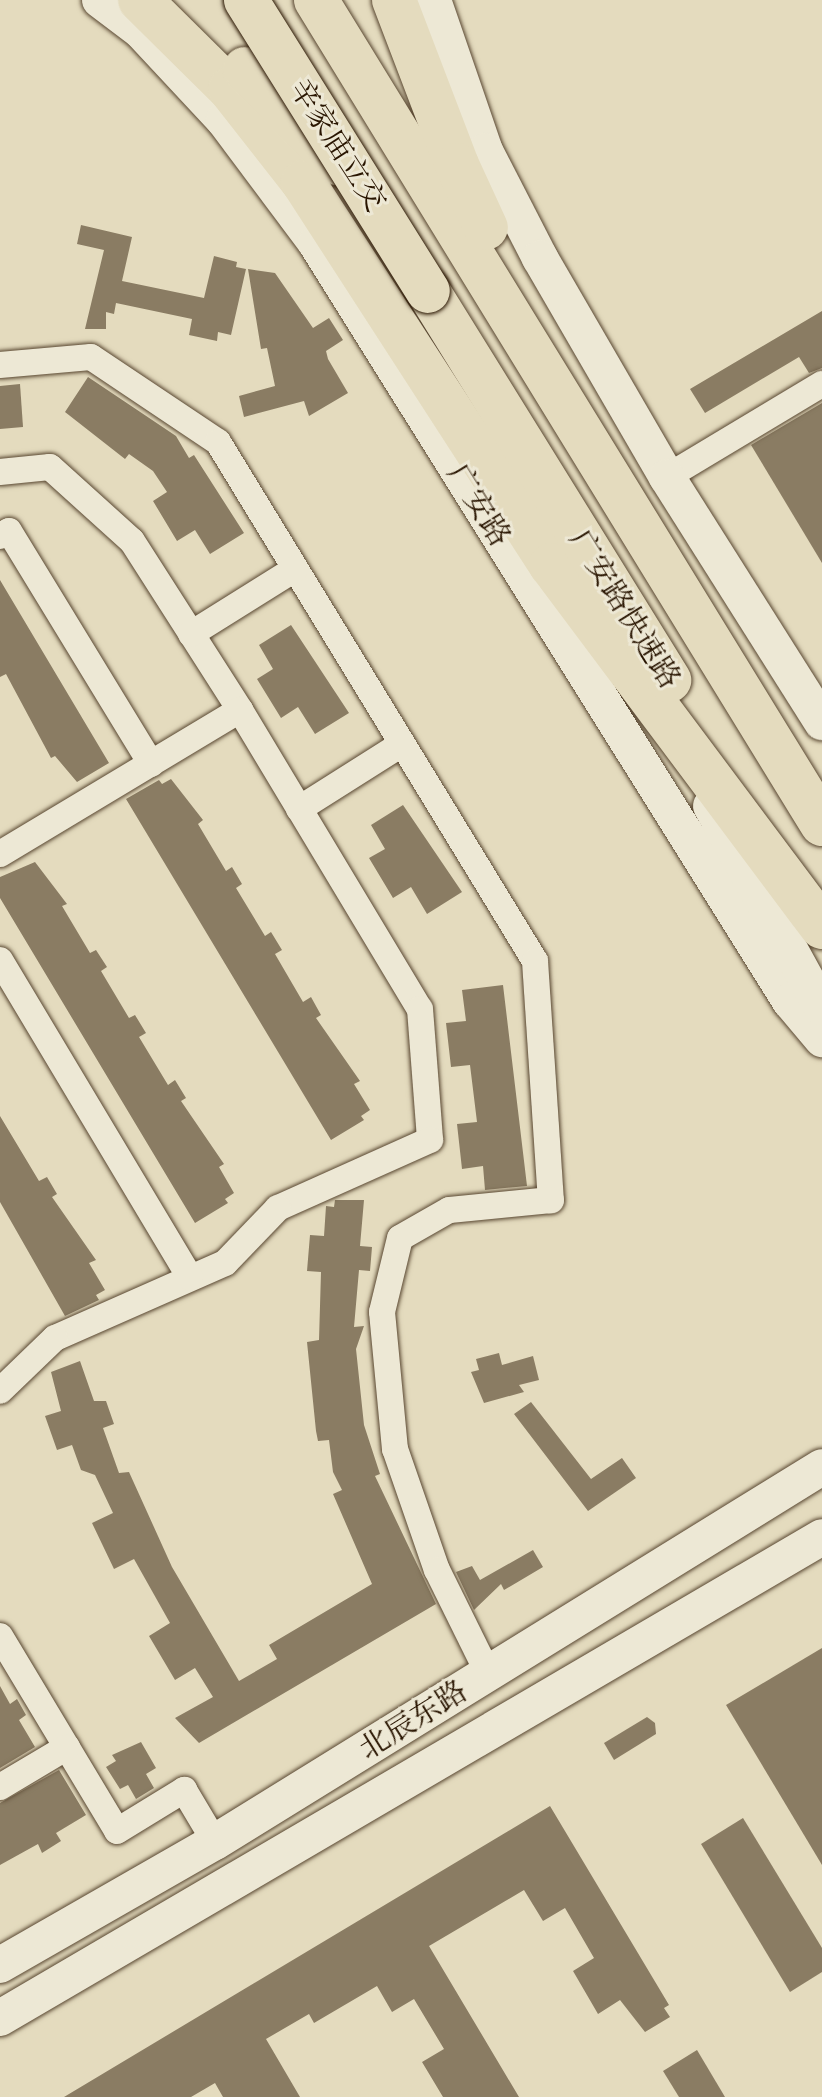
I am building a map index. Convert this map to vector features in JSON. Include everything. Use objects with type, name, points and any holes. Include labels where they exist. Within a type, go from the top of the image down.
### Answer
[{"type":"highway","points":[[140,0],[248,112],[303,182],[551,565],[822,926]]},
{"type":"highway","points":[[175,0],[377,203]]},
{"type":"highway","name":"辛家庙立交","points":[[246,0],[377,203],[428,291]]},
{"type":"highway","name":"辛家庙立交","points":[[316,0],[371,87],[489,259]]},
{"type":"highway","points":[[329,0],[371,87]]},
{"type":"highway","points":[[394,0],[489,259]]},
{"type":"highway","name":"广安路快速路","points":[[489,259],[583,431],[822,824]]},
{"type":"highway","name":"广安路快速路","points":[[428,291],[822,926]]},
{"type":"highway","points":[[725,661],[822,790]]},
{"type":"main road","name":"广安路","points":[[100,0],[141,31],[224,120],[316,243],[782,988],[822,1039]]},
{"type":"main road","points":[[433,0],[485,151],[540,258],[667,477],[822,722]]},
{"type":"main road","points":[[551,565],[692,775],[768,903],[822,1008]]},
{"type":"main road","name":"北辰东路","points":[[0,1965],[215,1842],[822,1467]]},
{"type":"main road","name":"北辰东路","points":[[0,2018],[822,1537]]},
{"type":"street","points":[[0,365],[91,357],[218,442],[535,961],[551,1200],[449,1210],[400,1238],[382,1312],[395,1449],[437,1570],[488,1673]]},
{"type":"street","points":[[667,477],[822,384]]},
{"type":"street","points":[[0,472],[50,467],[132,541],[240,710],[420,1009],[430,1140],[278,1208],[225,1263],[55,1338],[0,1391]]},
{"type":"street","points":[[0,536],[9,531],[151,764]]},
{"type":"street","points":[[191,634],[295,569]]},
{"type":"street","points":[[0,854],[240,710]]},
{"type":"street","points":[[299,809],[402,744]]},
{"type":"street","points":[[0,960],[190,1278]]},
{"type":"street","points":[[0,1636],[117,1831],[184,1790],[215,1842]]},
{"type":"street","points":[[0,1787],[67,1747]]},
{"type":"building","points":[[81,225],[132,237],[122,281],[204,298],[214,256],[237,262],[236,267],[246,269],[231,335],[218,332],[217,341],[189,335],[192,319],[116,303],[114,314],[106,312],[106,329],[85,329],[104,250],[77,244]]},
{"type":"building","points":[[248,269],[275,273],[313,328],[329,318],[343,340],[326,351],[328,359],[348,393],[309,416],[304,401],[244,417],[239,396],[275,386],[267,348],[261,349]]},
{"type":"building","points":[[822,311],[822,368],[809,373],[799,357],[705,413],[690,389]]},
{"type":"building","points":[[88,377],[176,436],[189,458],[194,455],[244,533],[210,554],[195,530],[177,541],[153,501],[167,492],[153,471],[129,454],[125,459],[65,412]]},
{"type":"building","points":[[20,384],[23,427],[0,429],[0,386]]},
{"type":"building","points":[[822,403],[822,563],[751,445]]},
{"type":"building","points":[[0,580],[109,763],[77,782],[55,756],[51,758],[6,674],[0,677]]},
{"type":"building","points":[[291,625],[349,713],[315,734],[298,707],[281,718],[257,679],[273,669],[259,645]]},
{"type":"building","points":[[171,779],[203,820],[198,824],[226,871],[232,867],[242,884],[236,888],[265,936],[271,932],[282,950],[275,954],[303,1002],[311,997],[321,1015],[316,1018],[360,1081],[354,1084],[370,1110],[361,1116],[364,1120],[331,1140],[126,799],[159,780],[162,784]]},
{"type":"building","points":[[403,805],[462,892],[427,914],[411,887],[393,898],[369,858],[385,849],[371,825]]},
{"type":"building","points":[[35,862],[67,904],[62,906],[90,953],[96,950],[107,967],[101,971],[129,1018],[135,1015],[146,1033],[139,1037],[168,1085],[175,1080],[186,1098],[181,1101],[224,1164],[219,1167],[234,1193],[225,1199],[228,1203],[195,1223],[0,898],[0,877]]},
{"type":"building","points":[[503,985],[527,1186],[485,1190],[483,1166],[462,1169],[457,1124],[477,1122],[470,1065],[451,1067],[446,1023],[466,1021],[462,990]]},
{"type":"building","points":[[0,1116],[39,1181],[47,1177],[57,1194],[52,1197],[96,1260],[89,1263],[105,1290],[96,1295],[99,1300],[65,1316],[0,1202]]},
{"type":"building","points":[[335,1200],[364,1200],[360,1246],[372,1247],[370,1271],[359,1270],[354,1327],[364,1326],[356,1349],[364,1425],[380,1474],[375,1476],[436,1604],[199,1743],[175,1718],[213,1697],[195,1668],[175,1680],[149,1636],[170,1623],[134,1559],[114,1569],[92,1523],[113,1513],[95,1475],[81,1470],[72,1445],[57,1450],[45,1416],[61,1411],[51,1372],[80,1361],[94,1401],[106,1401],[114,1424],[103,1428],[119,1473],[129,1472],[172,1567],[239,1681],[277,1659],[269,1645],[372,1584],[333,1494],[342,1490],[333,1472],[329,1440],[318,1441],[307,1342],[319,1340],[321,1272],[307,1271],[310,1235],[324,1236],[326,1206],[334,1207]]},
{"type":"building","points":[[499,1353],[502,1365],[533,1356],[539,1380],[519,1385],[524,1392],[484,1403],[471,1372],[479,1370],[476,1359]]},
{"type":"building","points":[[531,1402],[591,1479],[622,1458],[636,1478],[588,1511],[514,1414]]},
{"type":"building","points":[[533,1550],[543,1567],[504,1590],[501,1584],[474,1610],[456,1572],[472,1566],[480,1580]]},
{"type":"building","points":[[822,1648],[822,1865],[726,1705]]},
{"type":"building","points":[[0,1686],[10,1704],[17,1699],[26,1715],[19,1720],[35,1747],[0,1768]]},
{"type":"building","points":[[647,1717],[655,1723],[656,1734],[614,1760],[604,1743]]},
{"type":"building","points":[[141,1742],[156,1768],[146,1774],[154,1788],[136,1799],[128,1785],[120,1789],[106,1767],[116,1761],[112,1755]]},
{"type":"building","points":[[59,1770],[86,1815],[56,1833],[61,1841],[42,1853],[38,1844],[0,1865],[0,1803]]},
{"type":"building","points":[[550,1806],[669,2005],[664,2008],[670,2017],[645,2032],[620,2000],[598,2014],[573,1971],[594,1958],[565,1908],[543,1921],[524,1890],[429,1946],[519,2097],[443,2097],[422,2062],[444,2049],[414,1999],[392,2012],[377,1986],[314,2023],[309,2014],[266,2039],[300,2097],[223,2097],[215,2083],[191,2097],[64,2097]]},
{"type":"building","points":[[743,1818],[822,1948],[822,1972],[790,1992],[701,1844]]},
{"type":"building","points":[[697,2050],[725,2097],[679,2097],[663,2071]]}]
